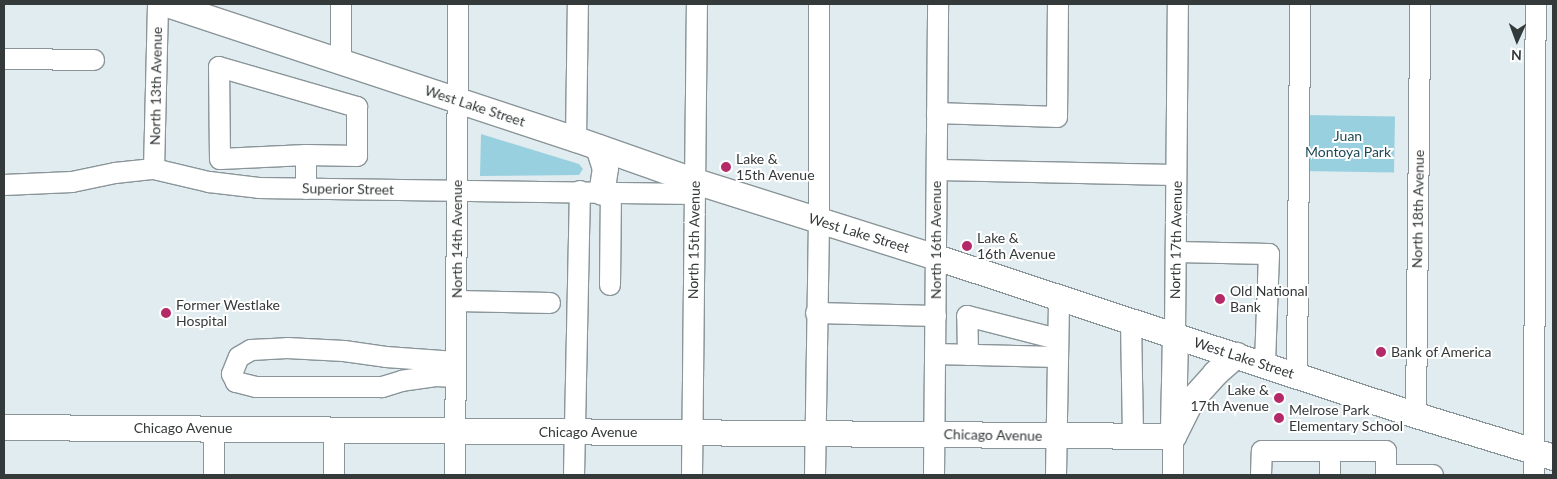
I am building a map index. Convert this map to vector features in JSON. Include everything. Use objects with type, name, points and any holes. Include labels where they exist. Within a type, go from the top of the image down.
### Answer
[{"type":"main road","name":"West Lake Street","points":[[167,4],[218,13],[341,61],[587,143],[695,188],[819,221],[1175,334],[1416,415],[1540,461]]},
{"type":"main road","points":[[587,143],[605,168],[597,192]]},
{"type":"main road","name":"North 17th Avenue","points":[[1173,436],[1175,334]]},
{"type":"main road","points":[[1173,436],[1191,400],[1215,373],[1236,355]]},
{"type":"main road","name":"Chicago Avenue","points":[[4,427],[1173,436]]},
{"type":"street","name":"North 13th Avenue","points":[[154,169],[158,4]]},
{"type":"street","points":[[341,4],[341,61]]},
{"type":"street","name":"North 14th Avenue","points":[[455,475],[458,4]]},
{"type":"street","points":[[578,4],[587,143]]},
{"type":"street","name":"North 15th Avenue","points":[[692,475],[696,4]]},
{"type":"street","points":[[815,475],[816,313],[819,221],[819,4]]},
{"type":"street","name":"North 16th Avenue","points":[[934,475],[938,4]]},
{"type":"street","points":[[937,114],[1056,117],[1058,4]]},
{"type":"street","name":"North 17th Avenue","points":[[1175,334],[1178,4]]},
{"type":"street","points":[[1297,375],[1300,4]]},
{"type":"street","name":"North 18th Avenue","points":[[1416,415],[1420,4]]},
{"type":"street","points":[[1536,4],[1544,327],[1540,461]]},
{"type":"street","points":[[4,59],[94,60]]},
{"type":"street","points":[[219,67],[357,107],[357,156],[306,156],[220,159],[219,67]]},
{"type":"street","points":[[306,156],[306,189]]},
{"type":"street","points":[[937,170],[1176,165]]},
{"type":"street","name":"Superior Street","points":[[4,185],[72,182],[115,173],[154,169],[209,182],[259,188],[597,192],[695,188]]},
{"type":"street","points":[[597,192],[610,285]]},
{"type":"street","points":[[574,475],[574,432],[597,192]]},
{"type":"street","points":[[1176,252],[1269,254],[1266,365]]},
{"type":"street","points":[[1056,475],[1058,297]]},
{"type":"street","points":[[456,301],[550,303]]},
{"type":"street","points":[[816,313],[936,316]]},
{"type":"street","points":[[968,355],[967,316],[1057,348]]},
{"type":"street","points":[[1131,320],[1133,436]]},
{"type":"street","points":[[287,348],[344,351],[456,370],[382,387],[256,386],[236,382],[232,374],[239,357],[251,350],[287,348]]},
{"type":"street","points":[[935,354],[968,355],[1057,348]]},
{"type":"street","points":[[214,429],[214,475]]},
{"type":"street","points":[[334,430],[334,475]]},
{"type":"street","name":"North 17th Avenue","points":[[1173,436],[1173,475]]},
{"type":"street","points":[[1261,475],[1262,451],[1386,451],[1386,475],[1433,475]]},
{"type":"street","points":[[1330,451],[1330,475]]},
{"type":"green space","name":"Juan Montoya Park","points":[[1303,115],[1395,117],[1394,173],[1302,171]]},
{"type":"green space","points":[[481,134],[579,164],[583,169],[579,175],[480,176]]},
{"type":"place","name":"Lake & 15th Avenue","points":[[726,167]]},
{"type":"place","name":"Lake & 16th Avenue","points":[[967,246]]},
{"type":"place","name":"Old National Bank","points":[[1220,299]]},
{"type":"place","name":"Former Westlake Hospital","points":[[166,313]]},
{"type":"place","name":"Bank of America","points":[[1381,352]]},
{"type":"place","name":"Lake & 17th Avenue","points":[[1279,398]]},
{"type":"place","name":"Melrose Park Elementary School","points":[[1279,418]]}]
